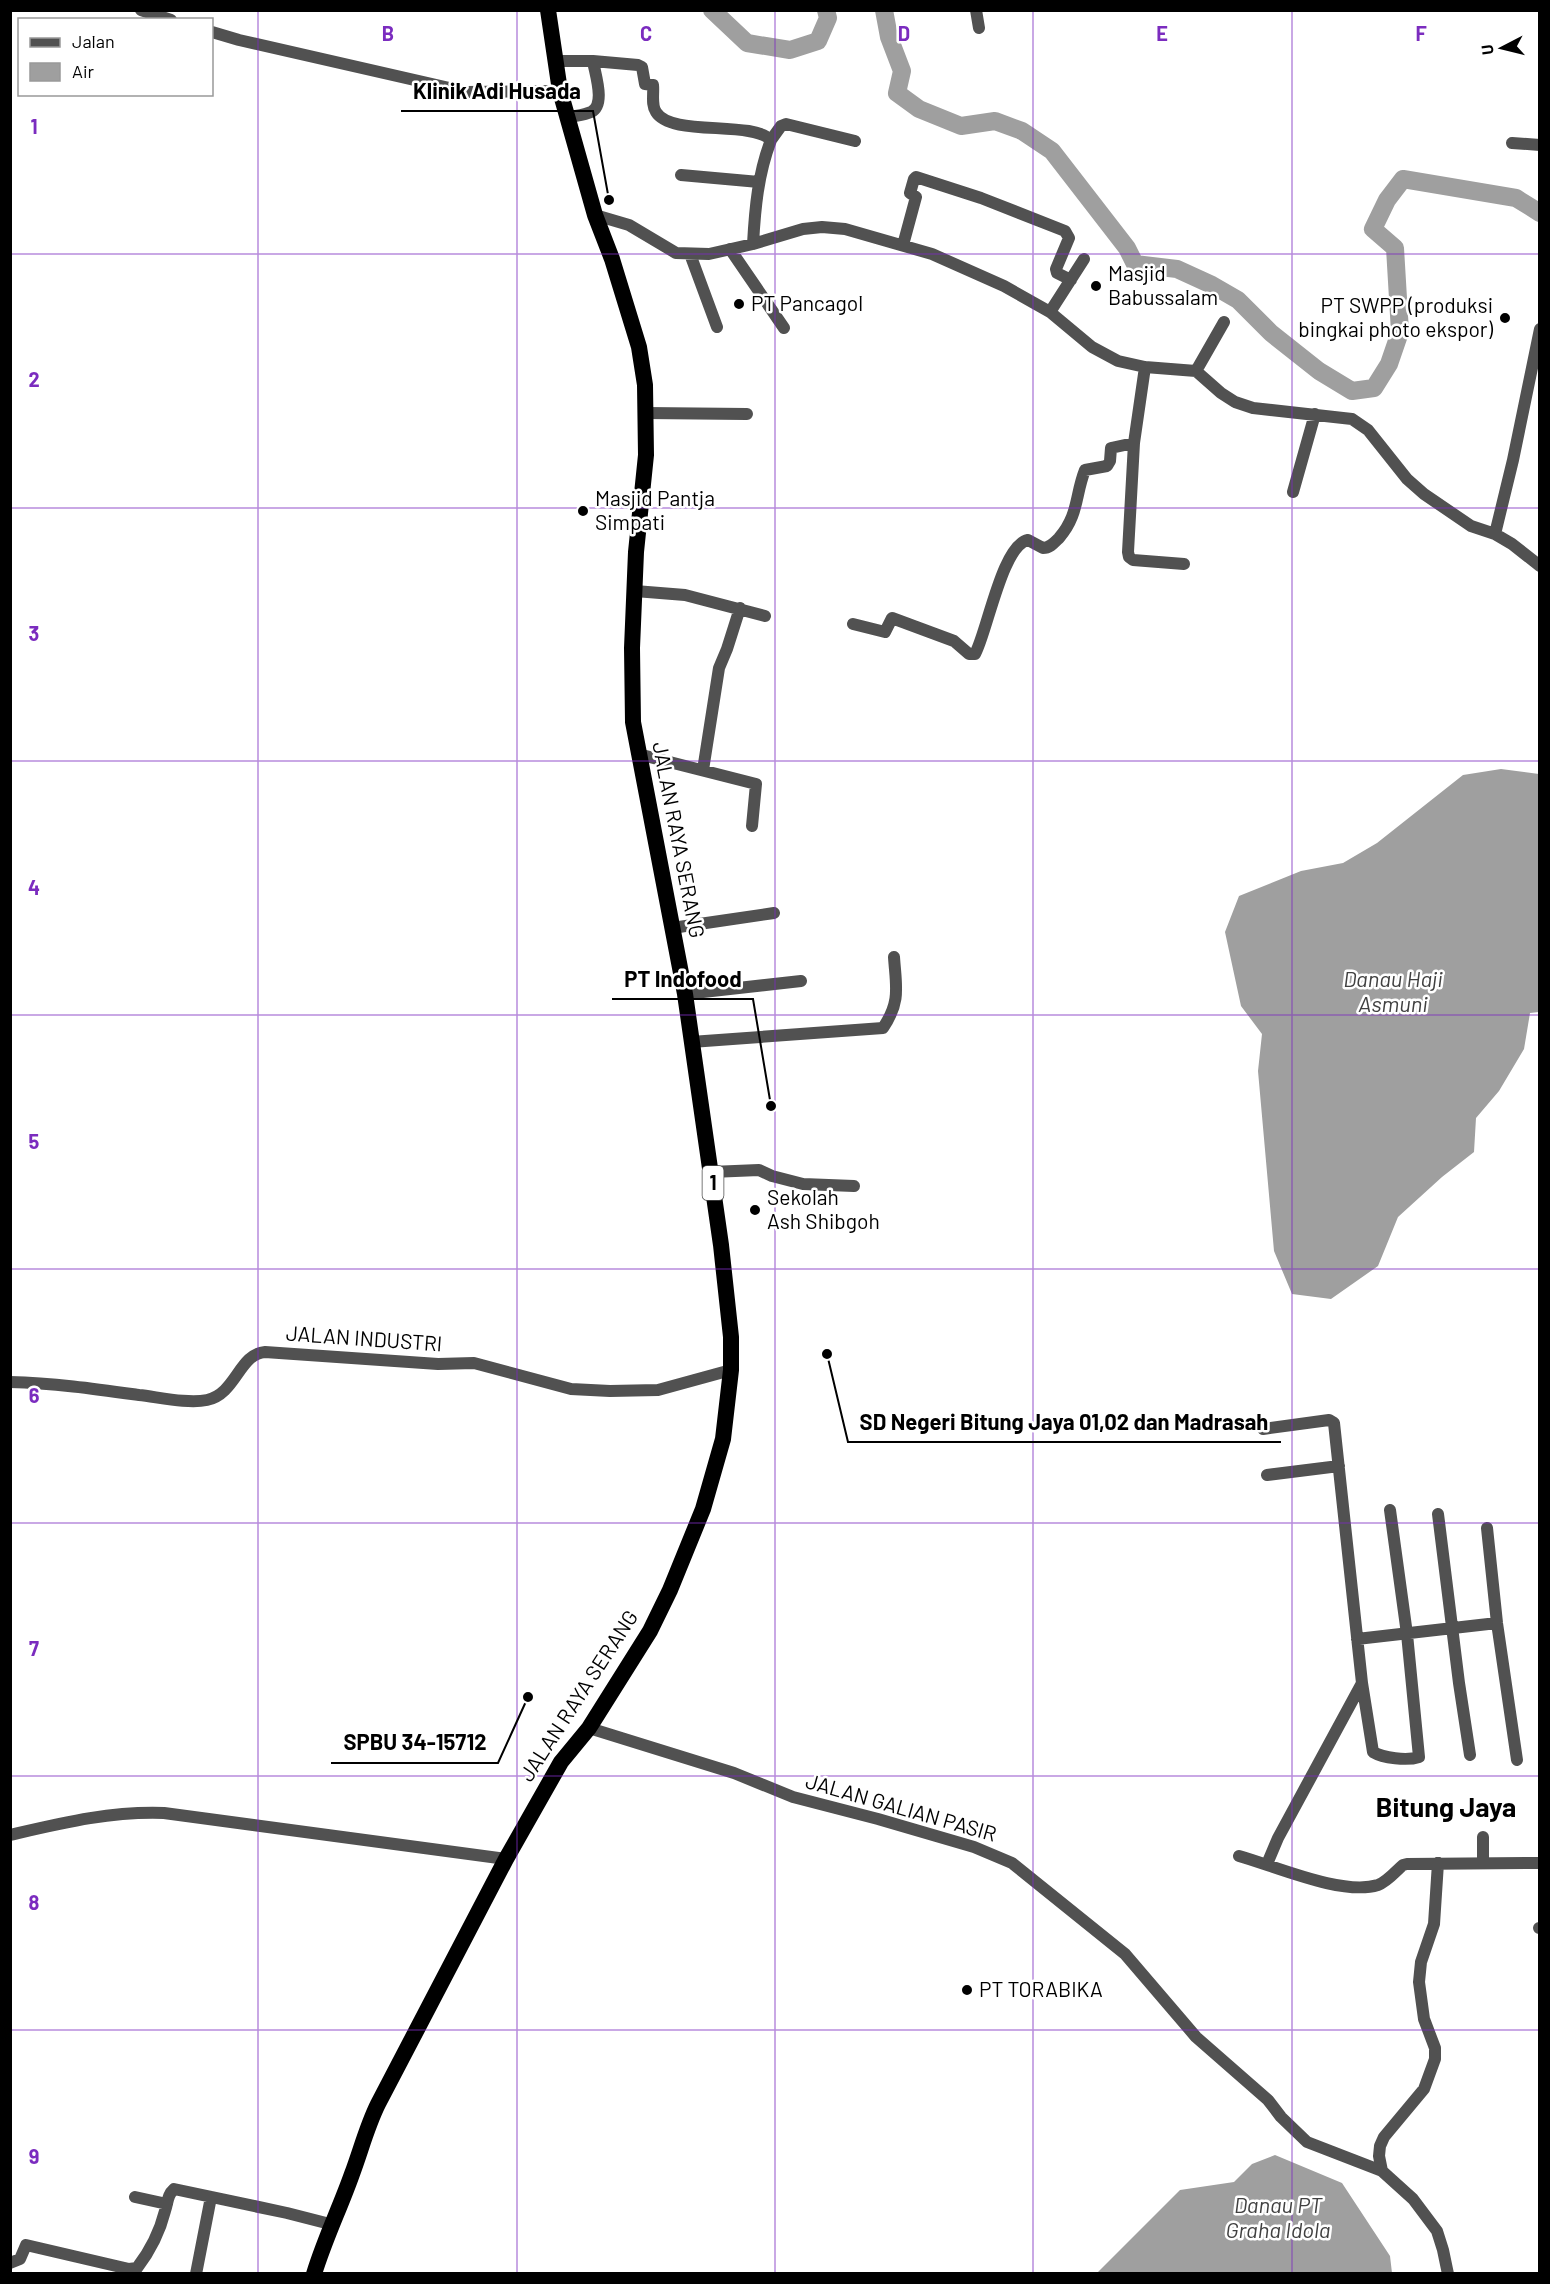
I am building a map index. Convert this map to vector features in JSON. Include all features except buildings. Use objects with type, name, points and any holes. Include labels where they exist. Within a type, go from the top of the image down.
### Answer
[{"type":"highway","name":"JALAN RAYA SERANG","points":[[314,2274],[330,2224],[352,2174],[373,2113],[506,1859],[561,1762],[589,1728],[650,1631],[673,1582],[703,1509],[723,1439],[731,1370],[728,1309],[685,994],[633,722],[632,648],[636,552],[646,455],[645,385],[639,347],[612,259],[595,215],[560,91],[548,10]]},
{"type":"street","points":[[141,10],[165,18]]},
{"type":"street","points":[[976,10],[979,28]]},
{"type":"street","points":[[213,32],[468,92],[560,91]]},
{"type":"street","points":[[567,118],[591,112],[596,107],[599,96],[592,61]]},
{"type":"street","points":[[555,62],[592,61],[640,66],[644,82],[653,86],[654,110],[662,119],[713,129],[754,133],[766,136],[771,141]]},
{"type":"street","points":[[753,244],[759,182],[771,141],[781,126],[788,124],[855,141]]},
{"type":"street","points":[[1512,143],[1539,145]]},
{"type":"street","points":[[681,175],[759,182]]},
{"type":"street","points":[[903,245],[916,197],[910,193],[916,177],[981,198],[1065,231],[1069,238],[1056,269],[1057,273],[1071,280]]},
{"type":"street","points":[[595,215],[628,225],[672,251],[690,254],[709,254],[803,229],[822,227],[845,229],[932,254],[1004,286],[1050,312],[1092,347],[1118,361],[1145,367],[1196,371],[1221,393],[1235,402],[1252,408],[1352,419],[1368,430],[1407,479],[1424,494],[1471,526],[1496,534],[1512,544],[1539,566]]},
{"type":"street","points":[[730,249],[784,328]]},
{"type":"street","points":[[690,254],[717,327]]},
{"type":"street","points":[[1050,312],[1084,259]]},
{"type":"street","points":[[1196,371],[1224,322]]},
{"type":"street","points":[[1496,534],[1539,329]]},
{"type":"street","points":[[1145,367],[1134,443],[1129,557],[1133,560],[1184,564]]},
{"type":"street","points":[[646,413],[747,414]]},
{"type":"street","points":[[1293,492],[1315,414]]},
{"type":"street","points":[[853,624],[885,632],[892,618],[954,641],[969,654],[975,654],[989,609],[1011,556],[1020,544],[1028,540],[1043,548],[1052,545],[1064,532],[1076,510],[1085,470],[1107,466],[1110,461],[1111,448],[1134,443]]},
{"type":"street","points":[[635,591],[685,595],[765,616]]},
{"type":"street","points":[[703,770],[719,668],[740,608]]},
{"type":"street","points":[[638,754],[756,784],[752,826]]},
{"type":"street","points":[[672,928],[774,914]]},
{"type":"street","points":[[691,1042],[883,1028],[893,1012],[897,994],[894,957]]},
{"type":"street","points":[[685,994],[801,981]]},
{"type":"street","points":[[711,1172],[759,1170],[803,1184],[854,1186]]},
{"type":"street","name":"JALAN INDUSTRI","points":[[10,1382],[55,1383],[167,1398],[209,1400],[223,1393],[253,1355],[265,1352],[438,1364],[474,1364],[571,1389],[610,1391],[658,1390],[731,1370]]},
{"type":"street","points":[[1263,1429],[1332,1421],[1336,1431],[1362,1683],[1373,1752],[1414,1759],[1419,1757],[1407,1634],[1390,1510]]},
{"type":"street","points":[[1267,1475],[1339,1466]]},
{"type":"street","points":[[1438,1514],[1470,1755]]},
{"type":"street","points":[[1487,1528],[1497,1623],[1517,1760]]},
{"type":"street","points":[[1358,1639],[1497,1623]]},
{"type":"street","points":[[1267,1864],[1278,1838],[1362,1683]]},
{"type":"street","name":"JALAN GALIAN PASIR","points":[[589,1728],[734,1773],[793,1797],[974,1847],[1012,1863],[1125,1954],[1196,2037],[1268,2100],[1292,2129],[1307,2142],[1382,2170]]},
{"type":"street","points":[[10,1835],[74,1820],[117,1814],[164,1814],[506,1859]]},
{"type":"street","points":[[1483,1837],[1483,1863]]},
{"type":"street","points":[[1239,1856],[1336,1885],[1357,1887],[1379,1885],[1402,1865],[1539,1863]]},
{"type":"street","points":[[1438,1863],[1434,1924],[1421,1962],[1419,1982],[1424,2019],[1436,2048],[1435,2059],[1424,2089],[1384,2137],[1379,2156],[1382,2170],[1413,2199],[1437,2231],[1448,2274]]},
{"type":"street","points":[[10,2262],[20,2259],[26,2245],[129,2269],[137,2268],[156,2238],[169,2195],[174,2189],[330,2224]]},
{"type":"street","points":[[135,2197],[167,2204]]},
{"type":"street","points":[[196,2274],[211,2197]]},
{"type":"water","name":"Danau Haji Asmuni","points":[[1501,769],[1539,774],[1539,1012],[1530,1013],[1524,1049],[1499,1091],[1476,1118],[1474,1152],[1398,1217],[1378,1266],[1331,1299],[1292,1294],[1274,1251],[1258,1071],[1262,1034],[1241,1006],[1225,932],[1239,896],[1301,871],[1343,863],[1377,843],[1463,775]]},
{"type":"water","name":"Danau PT Graha Idola","points":[[1275,2155],[1342,2183],[1390,2256],[1392,2273],[1097,2273],[1180,2190],[1234,2182],[1252,2164]]},
{"type":"waterway","points":[[712,10],[747,43],[790,50],[818,41],[828,18],[826,10]]},
{"type":"waterway","points":[[884,10],[889,37],[902,71],[897,93],[919,109],[961,126],[995,121],[1022,131],[1052,151],[1127,248],[1135,264],[1177,269],[1238,300],[1271,333],[1319,371],[1352,391],[1374,388],[1389,364],[1400,332],[1395,248],[1373,229],[1387,200],[1403,179],[1516,198],[1540,213]]},
{"type":"place","name":"Klinik Adi Husada","points":[[609,200]]},
{"type":"place","name":"Masjid Babussalam","points":[[1096,286]]},
{"type":"place","name":"PT Pancagol","points":[[739,304]]},
{"type":"place","name":"PT SWPP (produksi bingkai photo ekspor)","points":[[1505,318]]},
{"type":"place","name":"Masjid Pantja Simpati","points":[[583,511]]},
{"type":"place","name":"PT Indofood","points":[[771,1106]]},
{"type":"place","name":"Sekolah Ash Shibgoh","points":[[755,1210]]},
{"type":"place","name":"SD Negeri Bitung Jaya 01,02 dan Madrasah","points":[[827,1354]]},
{"type":"place","name":"SPBU 34-15712","points":[[528,1697]]},
{"type":"place","name":"PT TORABIKA","points":[[967,1990]]},
{"type":"district","name":"Bitung Jaya","points":[[1446,1808]]}]
